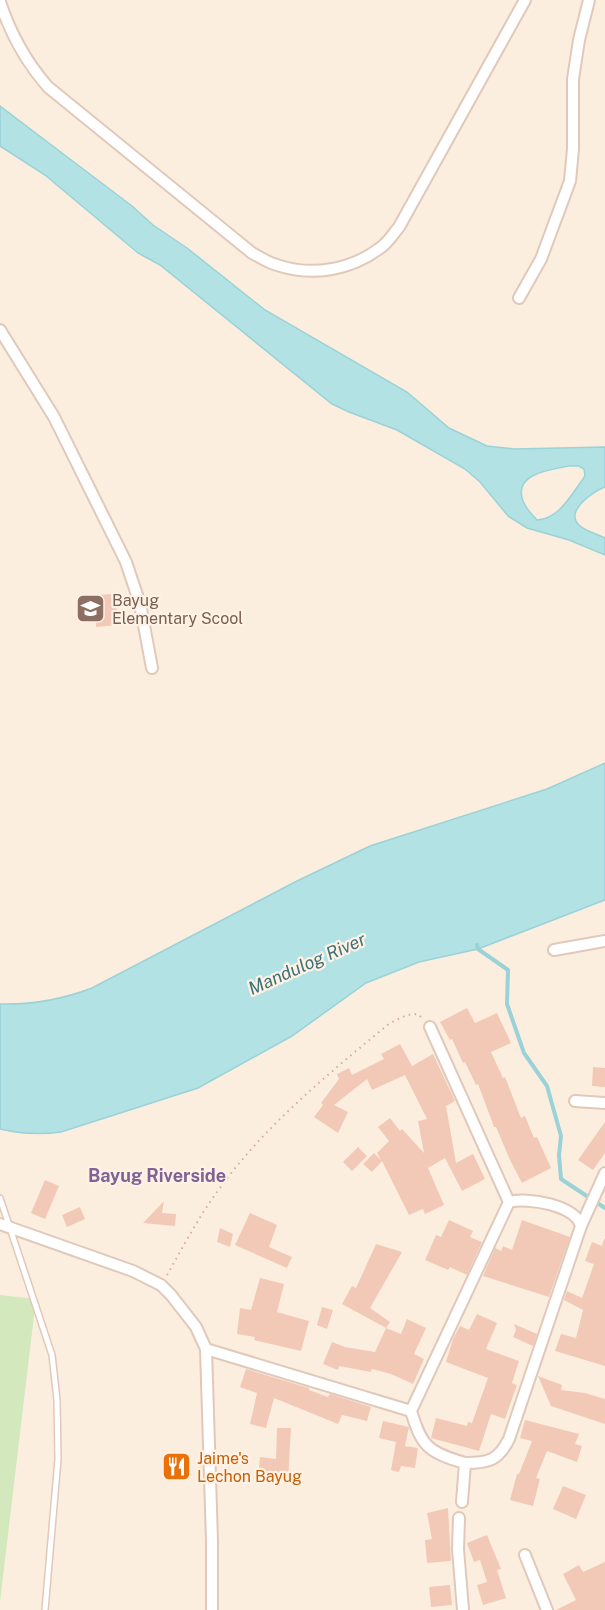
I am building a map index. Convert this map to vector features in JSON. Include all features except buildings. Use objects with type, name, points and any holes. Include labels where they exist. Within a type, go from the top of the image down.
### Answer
[{"type":"street","points":[[0,2],[17,44],[31,67],[48,87],[252,253],[276,265],[307,271],[334,269],[361,260],[382,247],[399,227],[525,0]]},
{"type":"street","points":[[519,298],[541,259],[570,181],[573,149],[573,79],[579,40],[590,0]]},
{"type":"street","points":[[0,330],[54,417],[126,562],[140,604],[152,668]]},
{"type":"street","points":[[554,950],[605,940]]},
{"type":"street","points":[[430,1027],[509,1202]]},
{"type":"street","points":[[576,1101],[605,1103]]},
{"type":"street","points":[[581,1226],[576,1217],[566,1209],[518,1199],[509,1202],[411,1411],[423,1443],[432,1450],[465,1463],[482,1463],[503,1452],[581,1226],[605,1173]]},
{"type":"street","points":[[5,1226],[134,1271],[161,1285],[196,1327],[206,1349],[212,1610]]},
{"type":"street","points":[[206,1349],[411,1411]]},
{"type":"street","points":[[462,1502],[465,1463]]},
{"type":"street","points":[[459,1518],[458,1549],[463,1610]]},
{"type":"street","points":[[525,1555],[547,1610]]},
{"type":"lane","points":[[0,1198],[5,1226],[52,1355],[57,1400],[58,1460],[45,1610]]},
{"type":"path","points":[[161,1285],[218,1191],[254,1148],[303,1096],[390,1023],[418,1014],[430,1027]]},
{"type":"green space","points":[[0,1295],[36,1299],[0,1602]]},
{"type":"water","points":[[0,106],[265,310],[407,392],[449,428],[487,446],[514,449],[605,447],[605,487],[582,502],[575,514],[575,520],[588,531],[605,538],[605,555],[569,540],[527,528],[508,516],[480,482],[465,469],[397,430],[332,404],[160,265],[138,253],[45,175],[0,146]],"holes":[[[579,466],[584,469],[585,476],[569,499],[552,515],[537,520],[523,501],[521,492],[523,484],[535,474],[543,471]]]},
{"type":"water","name":"Mandulog River","points":[[605,763],[605,900],[478,949],[419,962],[366,983],[292,1036],[198,1088],[61,1132],[30,1134],[0,1129],[0,1004],[47,1001],[92,988],[297,881],[370,846],[547,789]]},
{"type":"waterway","points":[[477,945],[478,949],[508,970],[507,1004],[524,1053],[547,1086],[561,1136],[559,1155],[561,1179],[605,1208]]},
{"type":"place","name":"Bayug Elementary Scool","points":[[91,609]]},
{"type":"place","name":"Jaime's Lechon Bayug","points":[[176,1467]]},
{"type":"district","name":"Bayug Riverside","points":[[157,1176]]}]
